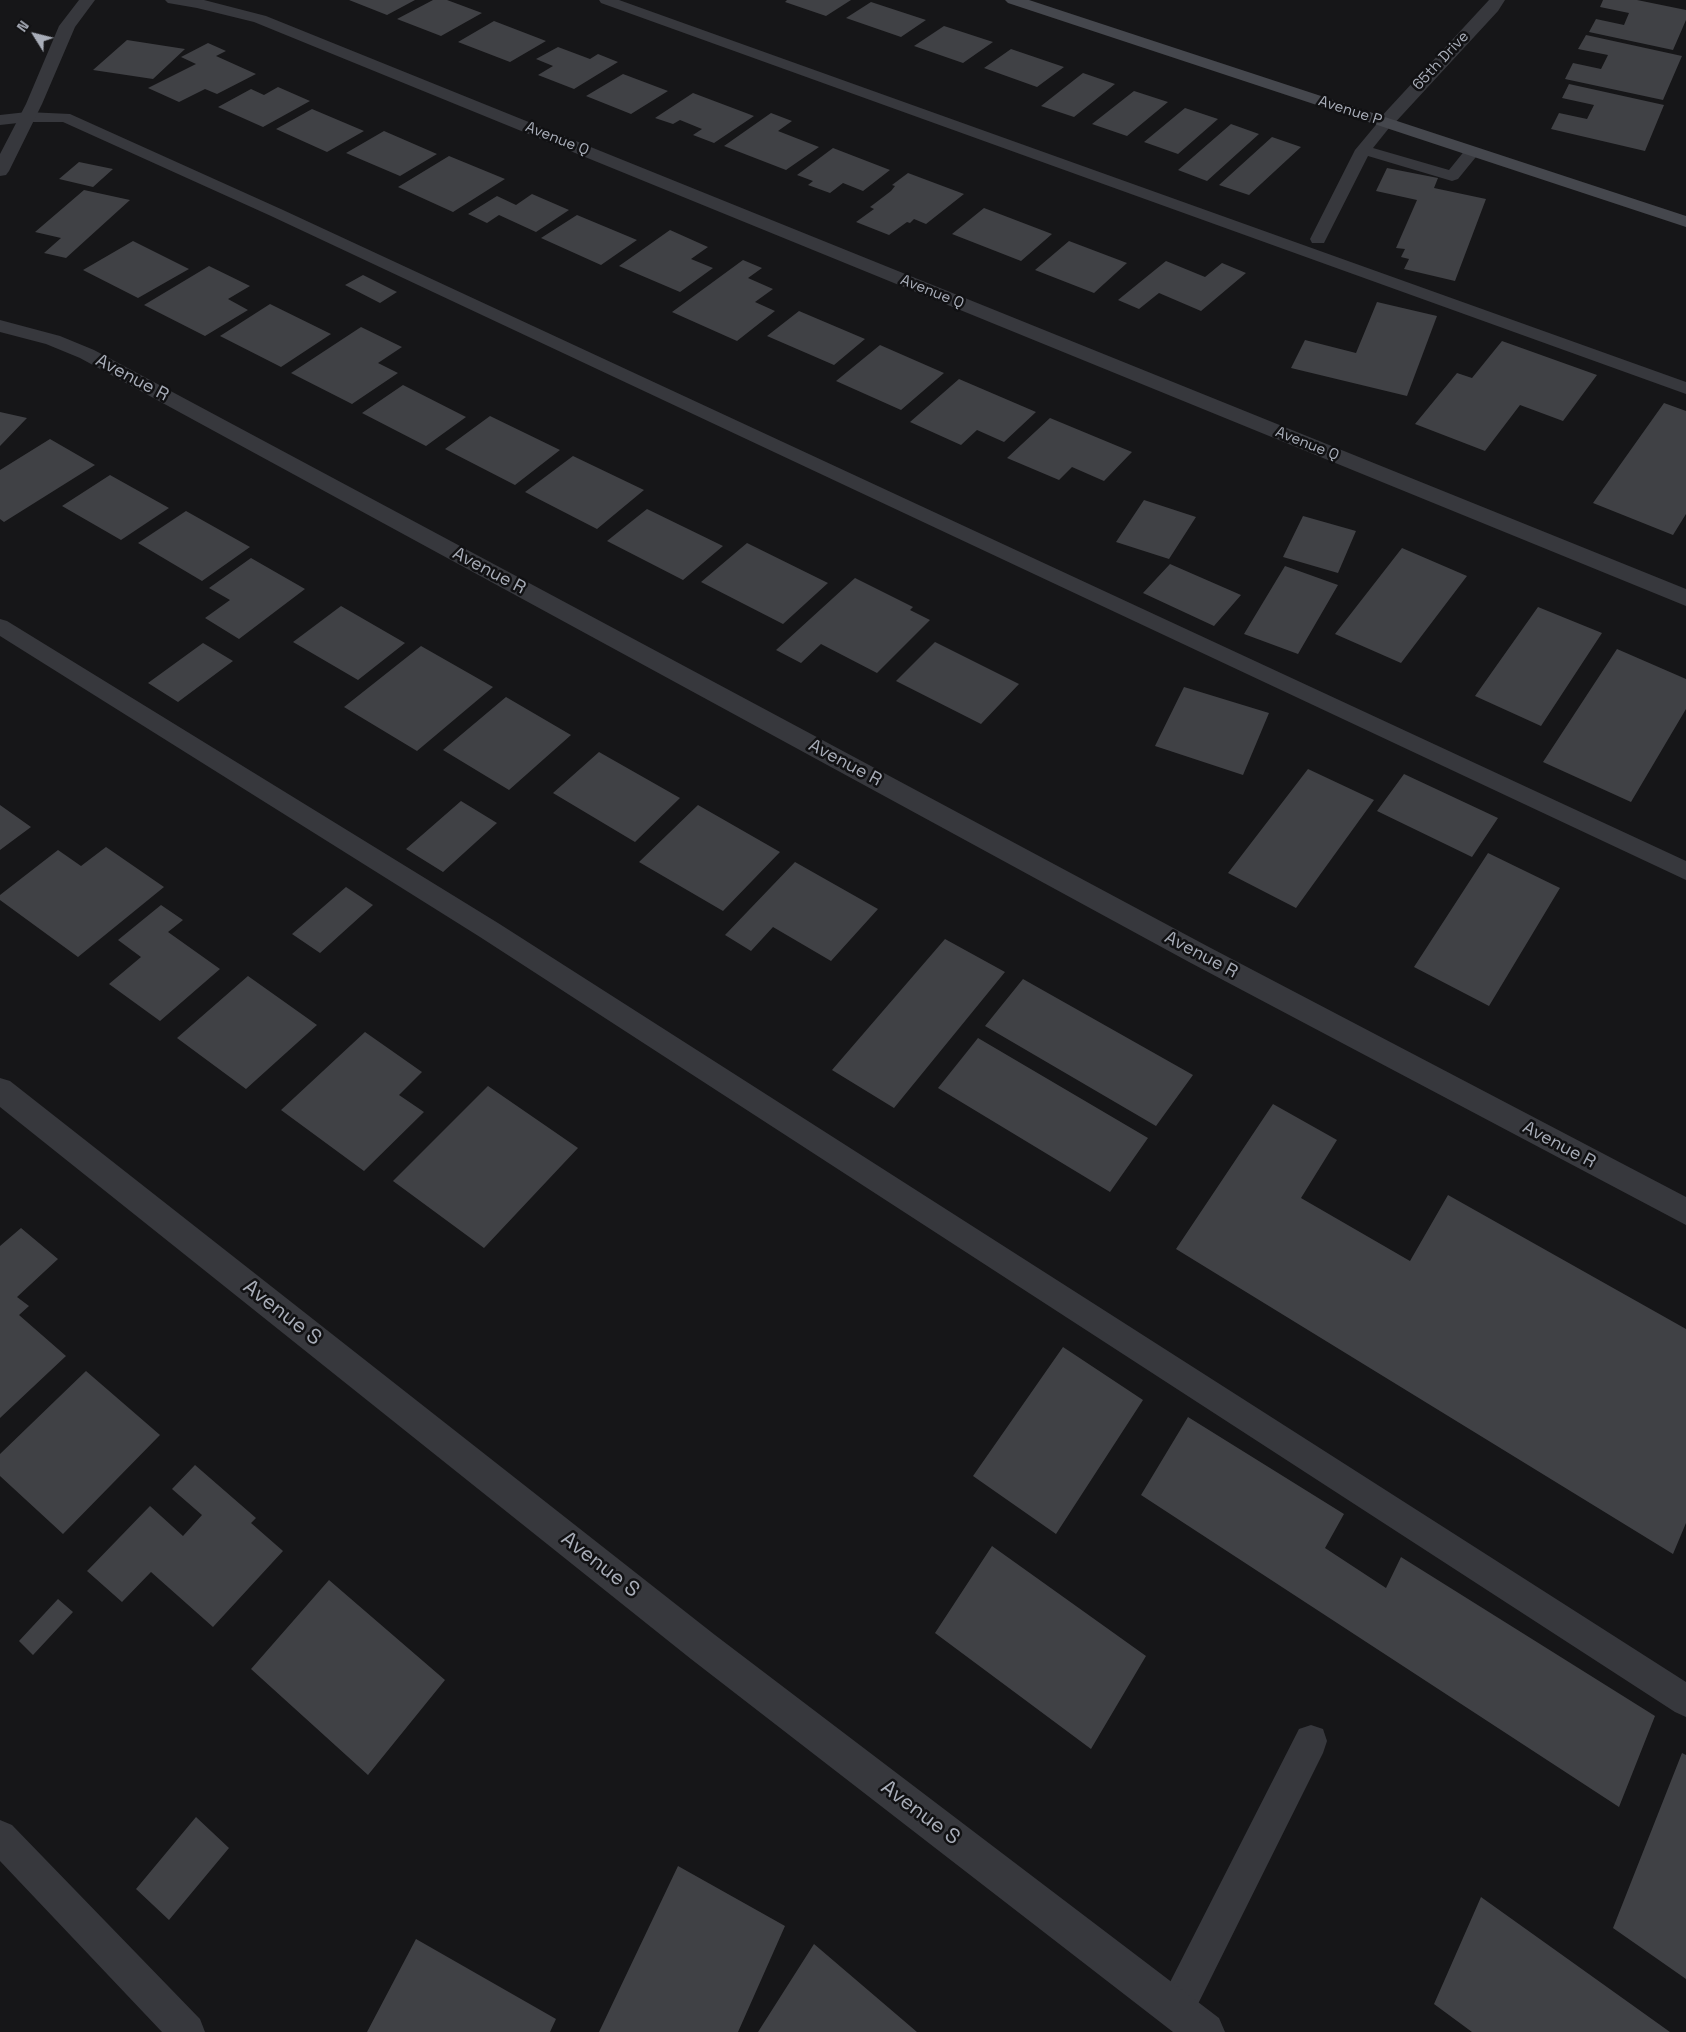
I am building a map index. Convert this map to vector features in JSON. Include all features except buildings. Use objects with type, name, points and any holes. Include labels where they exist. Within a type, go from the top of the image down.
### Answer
[{"type":"street","points":[[0,171],[27,117],[66,26],[87,0]]},
{"type":"street","name":"Avenue Q","points":[[173,0],[197,3],[260,19],[1686,598]]},
{"type":"street","name":"Avenue P","points":[[1013,0],[1686,222]]},
{"type":"street","name":"65th Drive","points":[[1385,123],[1492,8],[1497,0]]},
{"type":"street","name":"Avenue R","points":[[0,326],[53,340],[87,354],[1198,954],[1686,1212]]},
{"type":"street","name":"Avenue S","points":[[0,1090],[695,1640],[1205,2032]]},
{"type":"lane","points":[[606,0],[1686,388]]},
{"type":"lane","points":[[0,120],[27,117],[65,117],[277,213],[1686,871]]},
{"type":"lane","points":[[1318,239],[1363,150],[1385,123]]},
{"type":"lane","points":[[1363,150],[1452,176],[1472,152]]},
{"type":"lane","points":[[0,626],[489,930],[1686,1701]]},
{"type":"lane","points":[[1176,2009],[1311,1740]]},
{"type":"lane","points":[[0,1836],[186,2032]]}]
